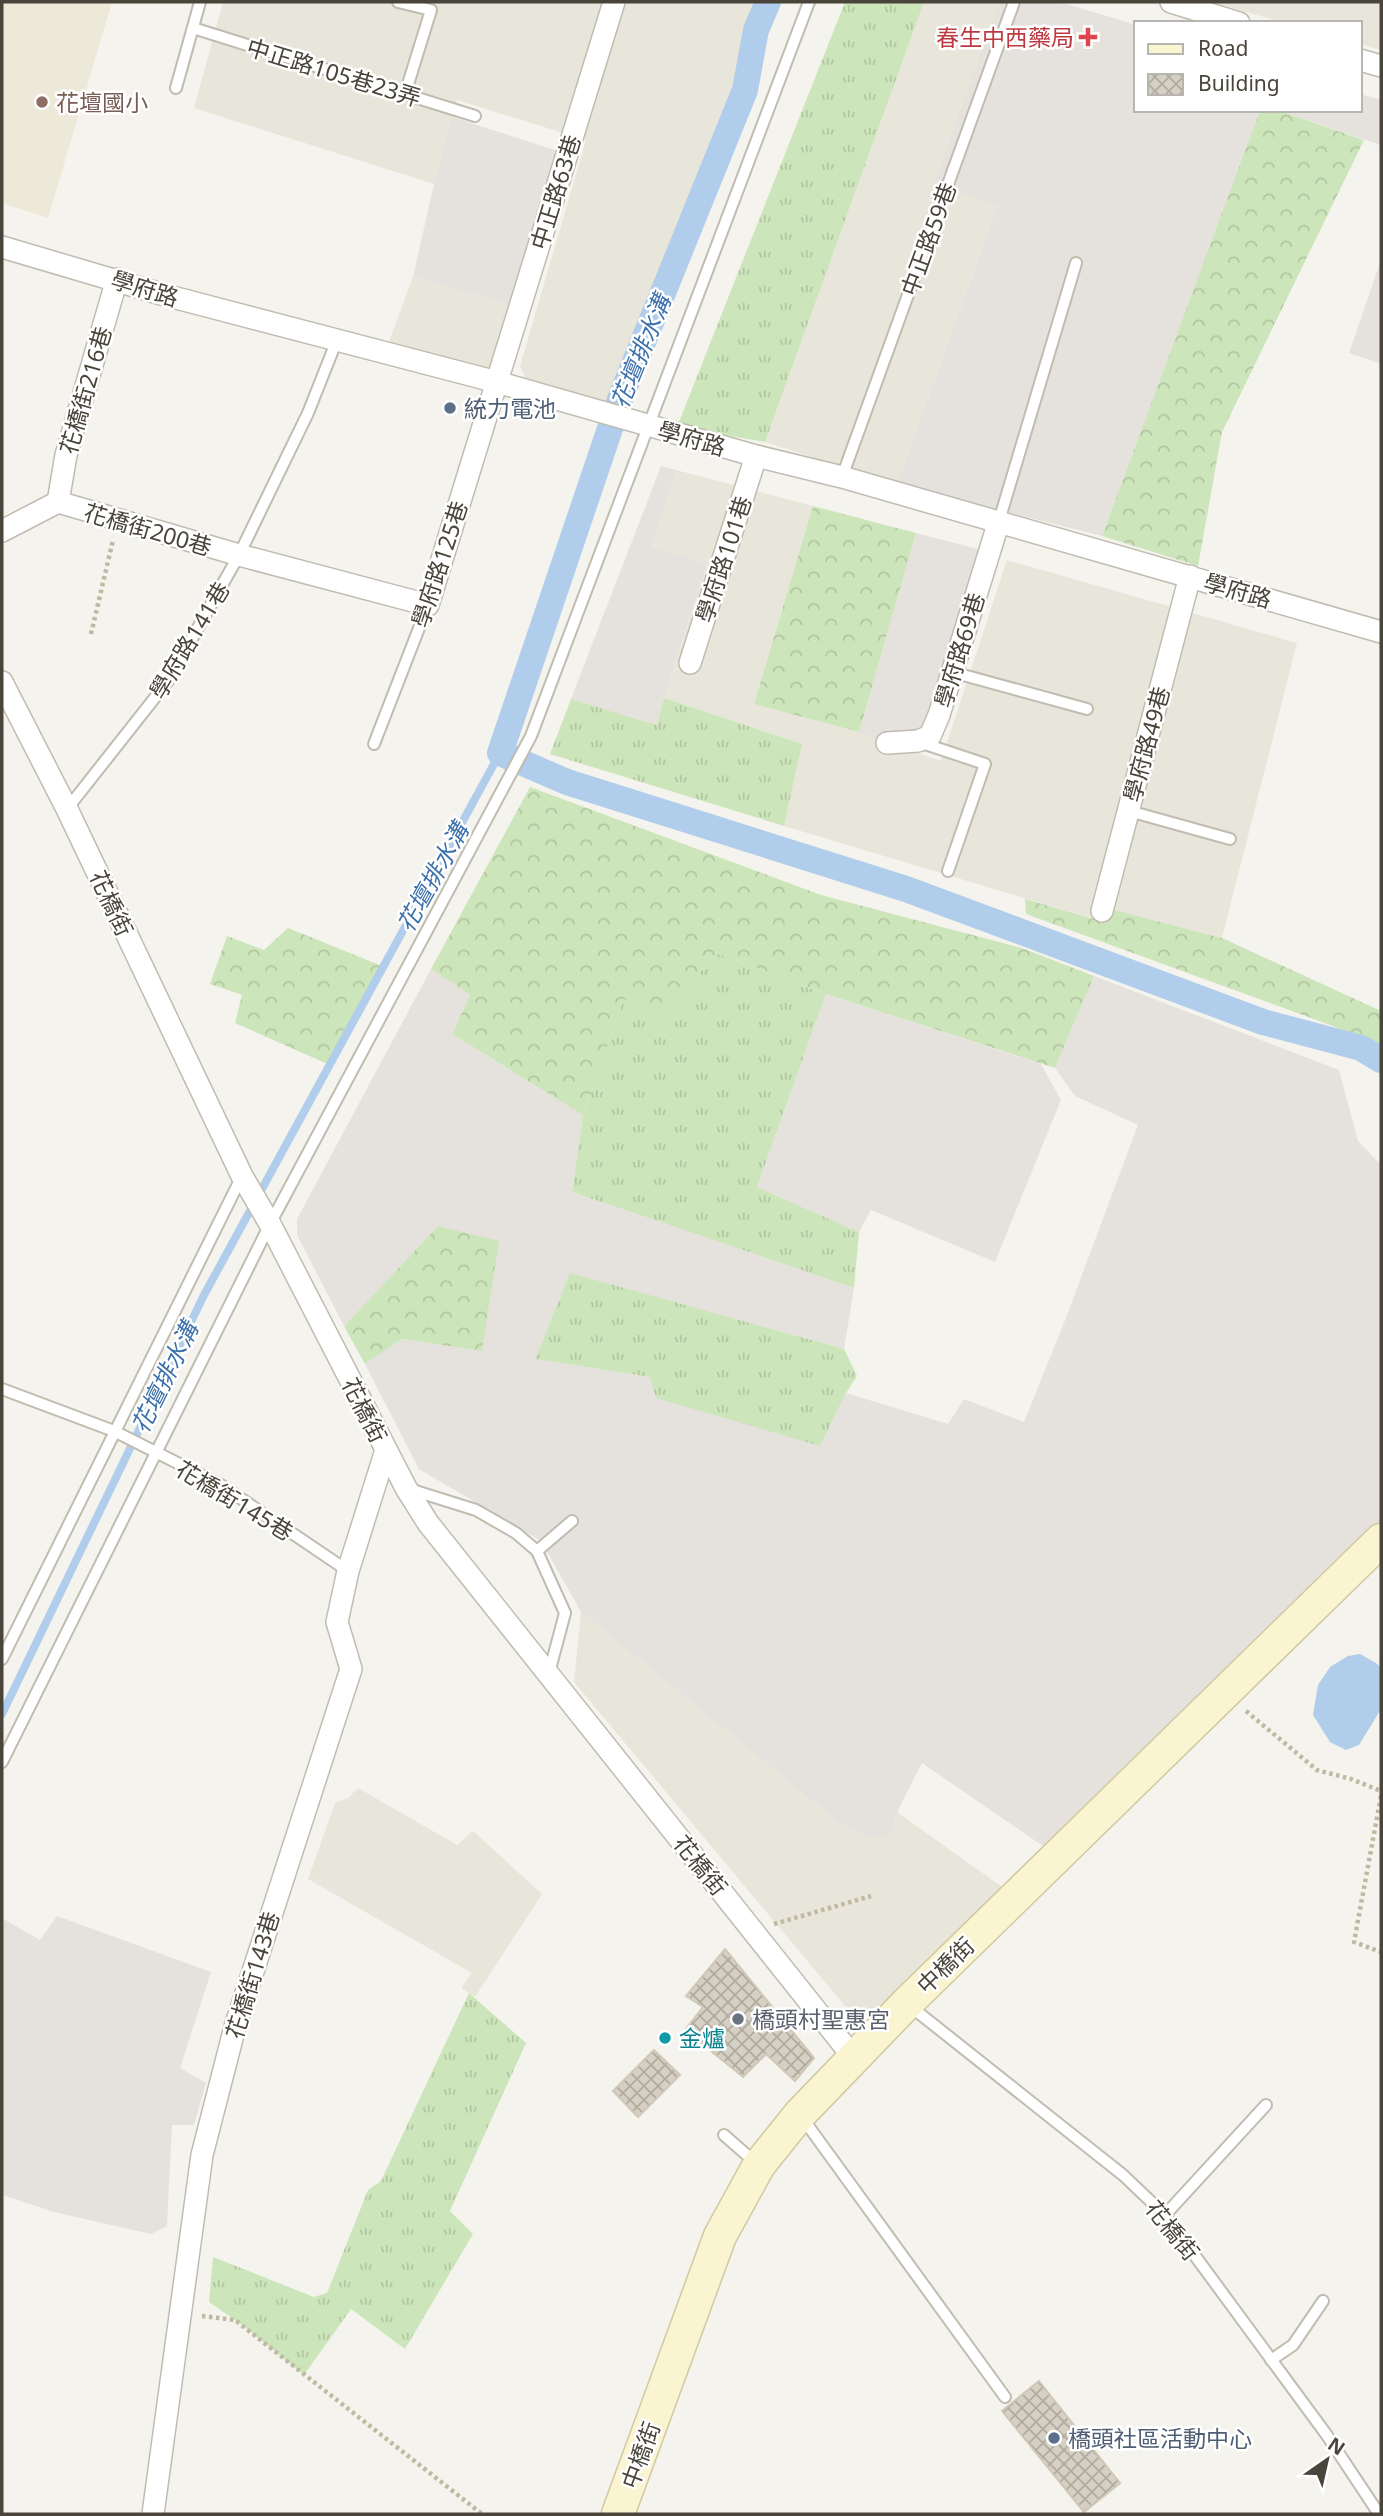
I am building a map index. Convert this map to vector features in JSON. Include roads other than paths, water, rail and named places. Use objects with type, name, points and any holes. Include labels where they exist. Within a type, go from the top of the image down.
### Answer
[{"type":"street","name":"中正路63巷","points":[[497,382],[614,2]]},
{"type":"street","points":[[1171,2],[1233,21]]},
{"type":"street","points":[[1362,61],[1381,66]]},
{"type":"street","name":"學府路","points":[[2,247],[161,294],[497,382],[756,456],[842,477],[1381,632]]},
{"type":"street","name":"花橋街216巷","points":[[58,502],[66,455],[117,279]]},
{"type":"street","name":"學府路125巷","points":[[428,605],[497,382]]},
{"type":"street","name":"學府路101巷","points":[[690,663],[756,456]]},
{"type":"street","points":[[2,531],[58,502]]},
{"type":"street","name":"花橋街200巷","points":[[58,502],[239,555],[428,605]]},
{"type":"street","name":"學府路69巷","points":[[918,741],[930,736],[999,521]]},
{"type":"street","name":"學府路49巷","points":[[1102,911],[1189,576]]},
{"type":"street","name":"花橋街","points":[[2,682],[67,809],[242,1176],[270,1224],[406,1488],[428,1523],[855,2058]]},
{"type":"street","points":[[887,743],[918,741]]},
{"type":"street","name":"花橋街143巷","points":[[153,2514],[202,2155],[235,2027],[351,1669],[337,1622],[348,1571],[386,1450]]},
{"type":"street","name":"中橋街","points":[[618,2514],[720,2236],[759,2165],[800,2114],[906,2003],[1381,1540]]},
{"type":"lane","points":[[176,88],[200,2]]},
{"type":"lane","points":[[398,2],[430,10],[405,94]]},
{"type":"lane","points":[[2,1762],[270,1224],[531,736],[640,423],[808,2]]},
{"type":"lane","name":"中正路59巷","points":[[842,477],[1014,2]]},
{"type":"lane","name":"中正路105巷23弄","points":[[193,28],[475,116]]},
{"type":"lane","points":[[999,521],[1076,263]]},
{"type":"lane","name":"學府路141巷","points":[[67,809],[168,681],[239,555],[308,412],[337,340]]},
{"type":"lane","name":"學府路125巷","points":[[374,744],[428,605]]},
{"type":"lane","points":[[952,671],[1087,709]]},
{"type":"lane","points":[[918,741],[985,764],[948,871]]},
{"type":"lane","points":[[1129,811],[1230,839]]},
{"type":"lane","points":[[2,1658],[242,1176]]},
{"type":"lane","name":"花橋街145巷","points":[[2,1389],[114,1431],[221,1485],[348,1571]]},
{"type":"lane","points":[[406,1488],[476,1510],[516,1533],[537,1552],[565,1613],[549,1674]]},
{"type":"lane","points":[[537,1552],[572,1521]]},
{"type":"lane","name":"花橋街","points":[[906,2003],[1123,2175],[1165,2215],[1325,2434],[1379,2514]]},
{"type":"lane","points":[[1165,2215],[1266,2105]]},
{"type":"lane","points":[[800,2114],[1005,2397]]},
{"type":"lane","points":[[724,2136],[759,2165]]},
{"type":"lane","points":[[1271,2360],[1293,2345],[1323,2301]]},
{"type":"water","points":[[1360,1654],[1381,1668],[1381,1709],[1359,1745],[1346,1750],[1330,1742],[1313,1715],[1318,1685],[1330,1667],[1348,1656]]},
{"type":"waterway","points":[[768,2],[756,30],[745,90],[620,399],[500,753],[567,782],[906,889],[1263,1022],[1361,1048],[1381,1060]]},
{"type":"waterway","name":"花壇排水溝","points":[[2,1714],[204,1295],[500,753]]},
{"type":"place","name":"春生中西藥局","points":[[1088,37]]},
{"type":"place","name":"花壇國小","points":[[42,102]]},
{"type":"place","name":"統力電池","points":[[450,408]]},
{"type":"place","name":"橋頭村聖惠宮","points":[[738,2019]]},
{"type":"place","name":"金爐","points":[[665,2038]]},
{"type":"place","name":"橋頭社區活動中心","points":[[1054,2438]]}]
